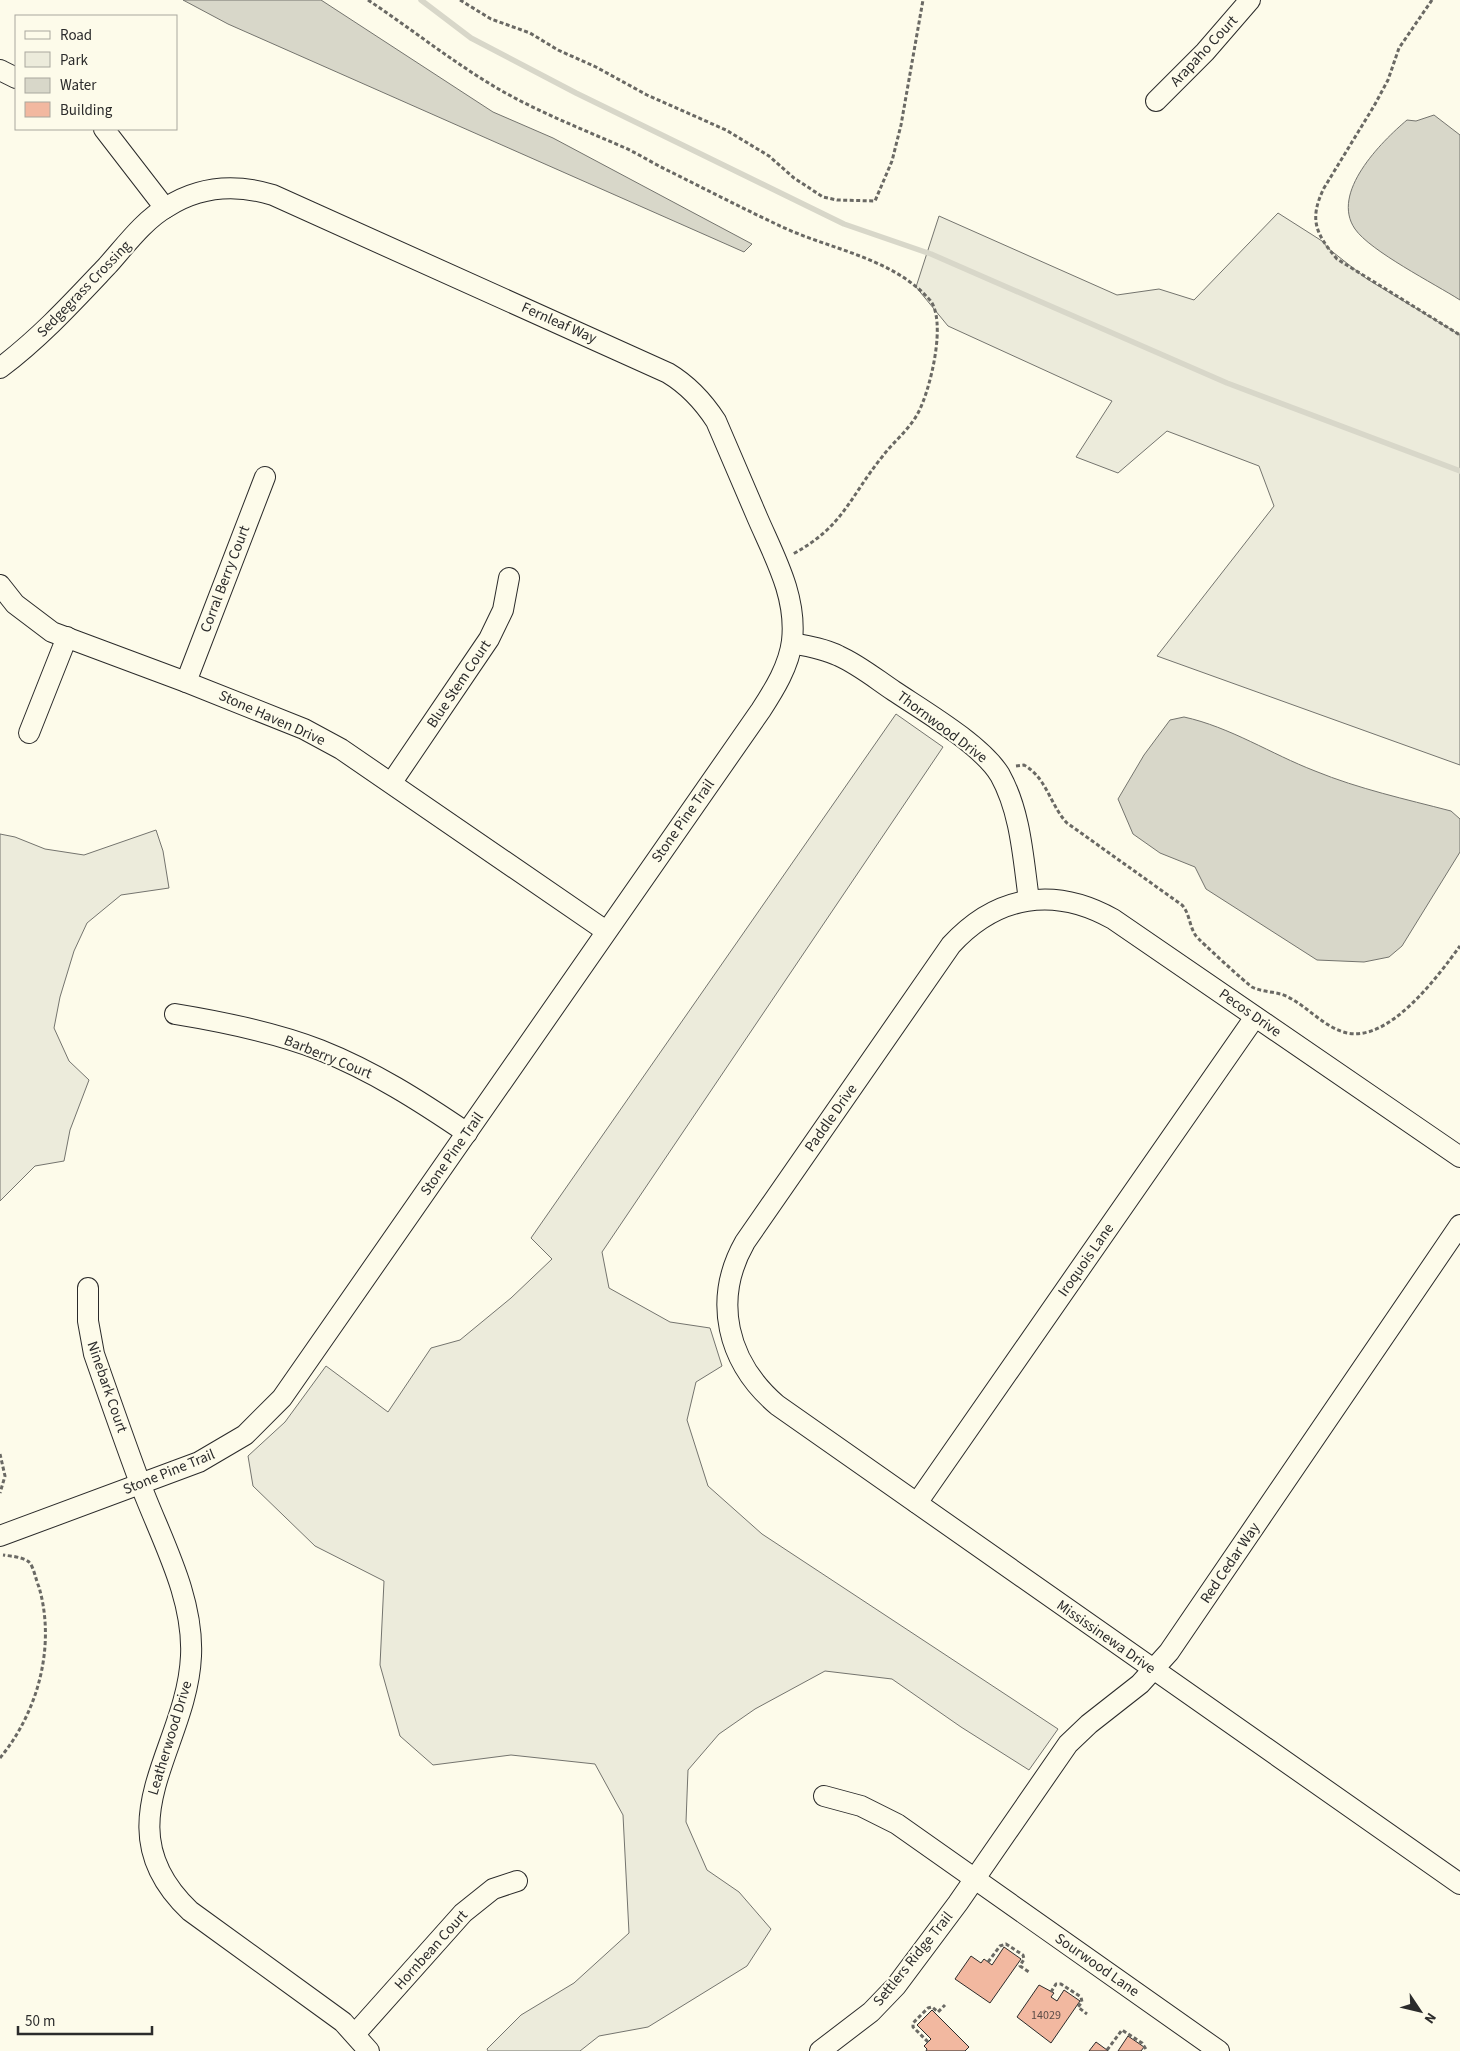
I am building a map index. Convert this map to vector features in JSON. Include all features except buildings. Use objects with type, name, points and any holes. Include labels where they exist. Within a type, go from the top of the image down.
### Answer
[{"type":"street","name":"Arapaho Court","points":[[1156,101],[1205,52],[1250,0]]},
{"type":"street","points":[[0,70],[15,78]]},
{"type":"street","points":[[105,130],[165,208]]},
{"type":"street","name":"Fernleaf Way","points":[[165,208],[180,200],[222,188],[247,188],[273,195],[668,373],[681,381],[708,408],[716,421],[776,561],[788,591],[792,609],[792,643]]},
{"type":"street","name":"Sedgegrass Crossing","points":[[0,368],[57,320],[124,248],[165,208]]},
{"type":"street","name":"Corral Berry Court","points":[[186,682],[265,477]]},
{"type":"street","name":"Blue Stem Court","points":[[392,782],[489,639],[503,610],[509,578]]},
{"type":"street","name":"Stone Haven Drive","points":[[0,585],[15,604],[52,632],[186,682],[304,730],[341,749],[392,782],[606,931]]},
{"type":"street","points":[[29,733],[67,637]]},
{"type":"street","name":"Thornwood Drive","points":[[792,643],[833,654],[852,663],[967,742],[988,760],[999,775],[1011,798],[1016,816],[1029,900]]},
{"type":"street","name":"Stone Pine Trail","points":[[0,1536],[140,1484],[219,1452],[245,1435],[268,1414],[282,1398],[761,710],[777,685],[792,643]]},
{"type":"street","name":"Pecos Drive","points":[[1029,900],[1063,901],[1100,912],[1460,1157]]},
{"type":"street","name":"Paddle Drive","points":[[756,1385],[739,1359],[728,1314],[731,1277],[739,1252],[952,945],[981,918],[1008,906],[1029,900]]},
{"type":"street","name":"Barberry Court","points":[[175,1014],[256,1030],[319,1050],[396,1087],[467,1133]]},
{"type":"street","name":"Iroquois Lane","points":[[917,1504],[1255,1017]]},
{"type":"street","name":"Red Cedar Way","points":[[975,1878],[1068,1744],[1154,1670],[1175,1644],[1460,1225]]},
{"type":"street","name":"Ninebark Court","points":[[88,1288],[88,1321],[94,1354],[140,1484]]},
{"type":"street","name":"Mississinewa Drive","points":[[756,1385],[777,1405],[1460,1884]]},
{"type":"street","name":"Leatherwood Drive","points":[[140,1484],[181,1590],[191,1637],[191,1656],[186,1691],[151,1801],[149,1824],[156,1860],[170,1890],[190,1911],[343,2022],[368,2051]]},
{"type":"street","name":"Sourwood Lane","points":[[824,1796],[862,1806],[897,1824],[1219,2051]]},
{"type":"street","name":"Settlers Ridge Trail","points":[[820,2051],[853,2027],[886,1997],[920,1955],[975,1878]]},
{"type":"street","name":"Hornbean Court","points":[[355,2034],[463,1913],[493,1889],[517,1881]]},
{"type":"path","points":[[368,0],[438,51],[523,102],[559,120],[625,148],[779,226],[870,261],[896,274],[929,298],[937,314],[938,334],[927,390],[919,412],[881,458],[838,521],[809,545],[792,554]]},
{"type":"path","points":[[460,0],[491,19],[530,33],[558,50],[596,67],[648,96],[726,130],[769,156],[794,178],[823,197],[838,200],[875,201],[890,168],[901,125],[923,0]]},
{"type":"path","points":[[1432,0],[1399,48],[1388,80],[1324,188],[1319,199],[1315,218],[1322,241],[1337,259],[1460,334]]},
{"type":"path","points":[[999,775],[1020,765],[1033,771],[1039,777],[1061,816],[1082,834],[1182,905],[1188,913],[1196,936],[1245,982],[1262,991],[1289,998],[1342,1031],[1358,1034],[1391,1020],[1433,982],[1460,946]]},
{"type":"path","points":[[0,1454],[5,1476],[0,1494]]},
{"type":"path","points":[[0,1554],[26,1560],[31,1565],[41,1596],[44,1637],[39,1683],[34,1701],[17,1735],[0,1758]]},
{"type":"path","points":[[988,1962],[1000,1946],[1006,1944],[1023,1955],[1024,1959],[1020,1966],[1029,1972]]},
{"type":"path","points":[[1051,1992],[1056,1984],[1061,1984],[1082,1999],[1078,2007],[1087,2014]]},
{"type":"path","points":[[928,2042],[913,2027],[914,2023],[928,2008],[932,2007],[938,2012],[945,2005]]},
{"type":"path","points":[[1107,2050],[1122,2030],[1142,2043],[1147,2051]]},
{"type":"green space","points":[[1278,213],[1322,241],[1329,249],[1367,279],[1460,335],[1460,765],[1157,656],[1274,506],[1259,466],[1167,431],[1118,473],[1076,457],[1112,401],[948,326],[916,287],[939,216],[1117,295],[1159,289],[1194,300]]},
{"type":"green space","points":[[896,714],[943,747],[602,1252],[609,1288],[670,1322],[710,1328],[722,1366],[696,1382],[687,1420],[708,1486],[762,1534],[1058,1729],[1029,1770],[961,1727],[892,1679],[825,1671],[755,1709],[719,1734],[688,1770],[686,1822],[707,1870],[739,1892],[771,1929],[747,1966],[648,2027],[599,2036],[580,2051],[488,2051],[487,2049],[521,2015],[574,1983],[629,1933],[623,1815],[595,1764],[511,1755],[433,1765],[400,1736],[380,1665],[384,1581],[315,1546],[253,1486],[248,1456],[285,1422],[326,1366],[388,1412],[431,1348],[460,1340],[511,1298],[552,1259],[531,1238]]},
{"type":"green space","points":[[156,830],[163,851],[169,888],[121,895],[87,923],[74,951],[60,997],[54,1028],[69,1061],[89,1080],[70,1130],[64,1161],[35,1166],[0,1201],[0,834],[15,837],[45,849],[84,855]]},
{"type":"water","points":[[183,0],[321,0],[493,112],[553,138],[752,244],[744,252],[228,24]]},
{"type":"water","points":[[1434,115],[1460,135],[1460,300],[1374,247],[1355,229],[1349,215],[1349,200],[1354,184],[1362,169],[1384,141],[1407,120],[1416,121]]},
{"type":"water","points":[[1184,717],[1218,727],[1299,764],[1348,783],[1451,811],[1460,819],[1460,852],[1402,946],[1389,957],[1364,962],[1317,960],[1206,889],[1195,867],[1160,853],[1133,834],[1118,799],[1144,755],[1170,720]]},
{"type":"waterway","points":[[421,0],[471,38],[576,93],[844,224],[931,254],[1227,383],[1460,471]]}]
